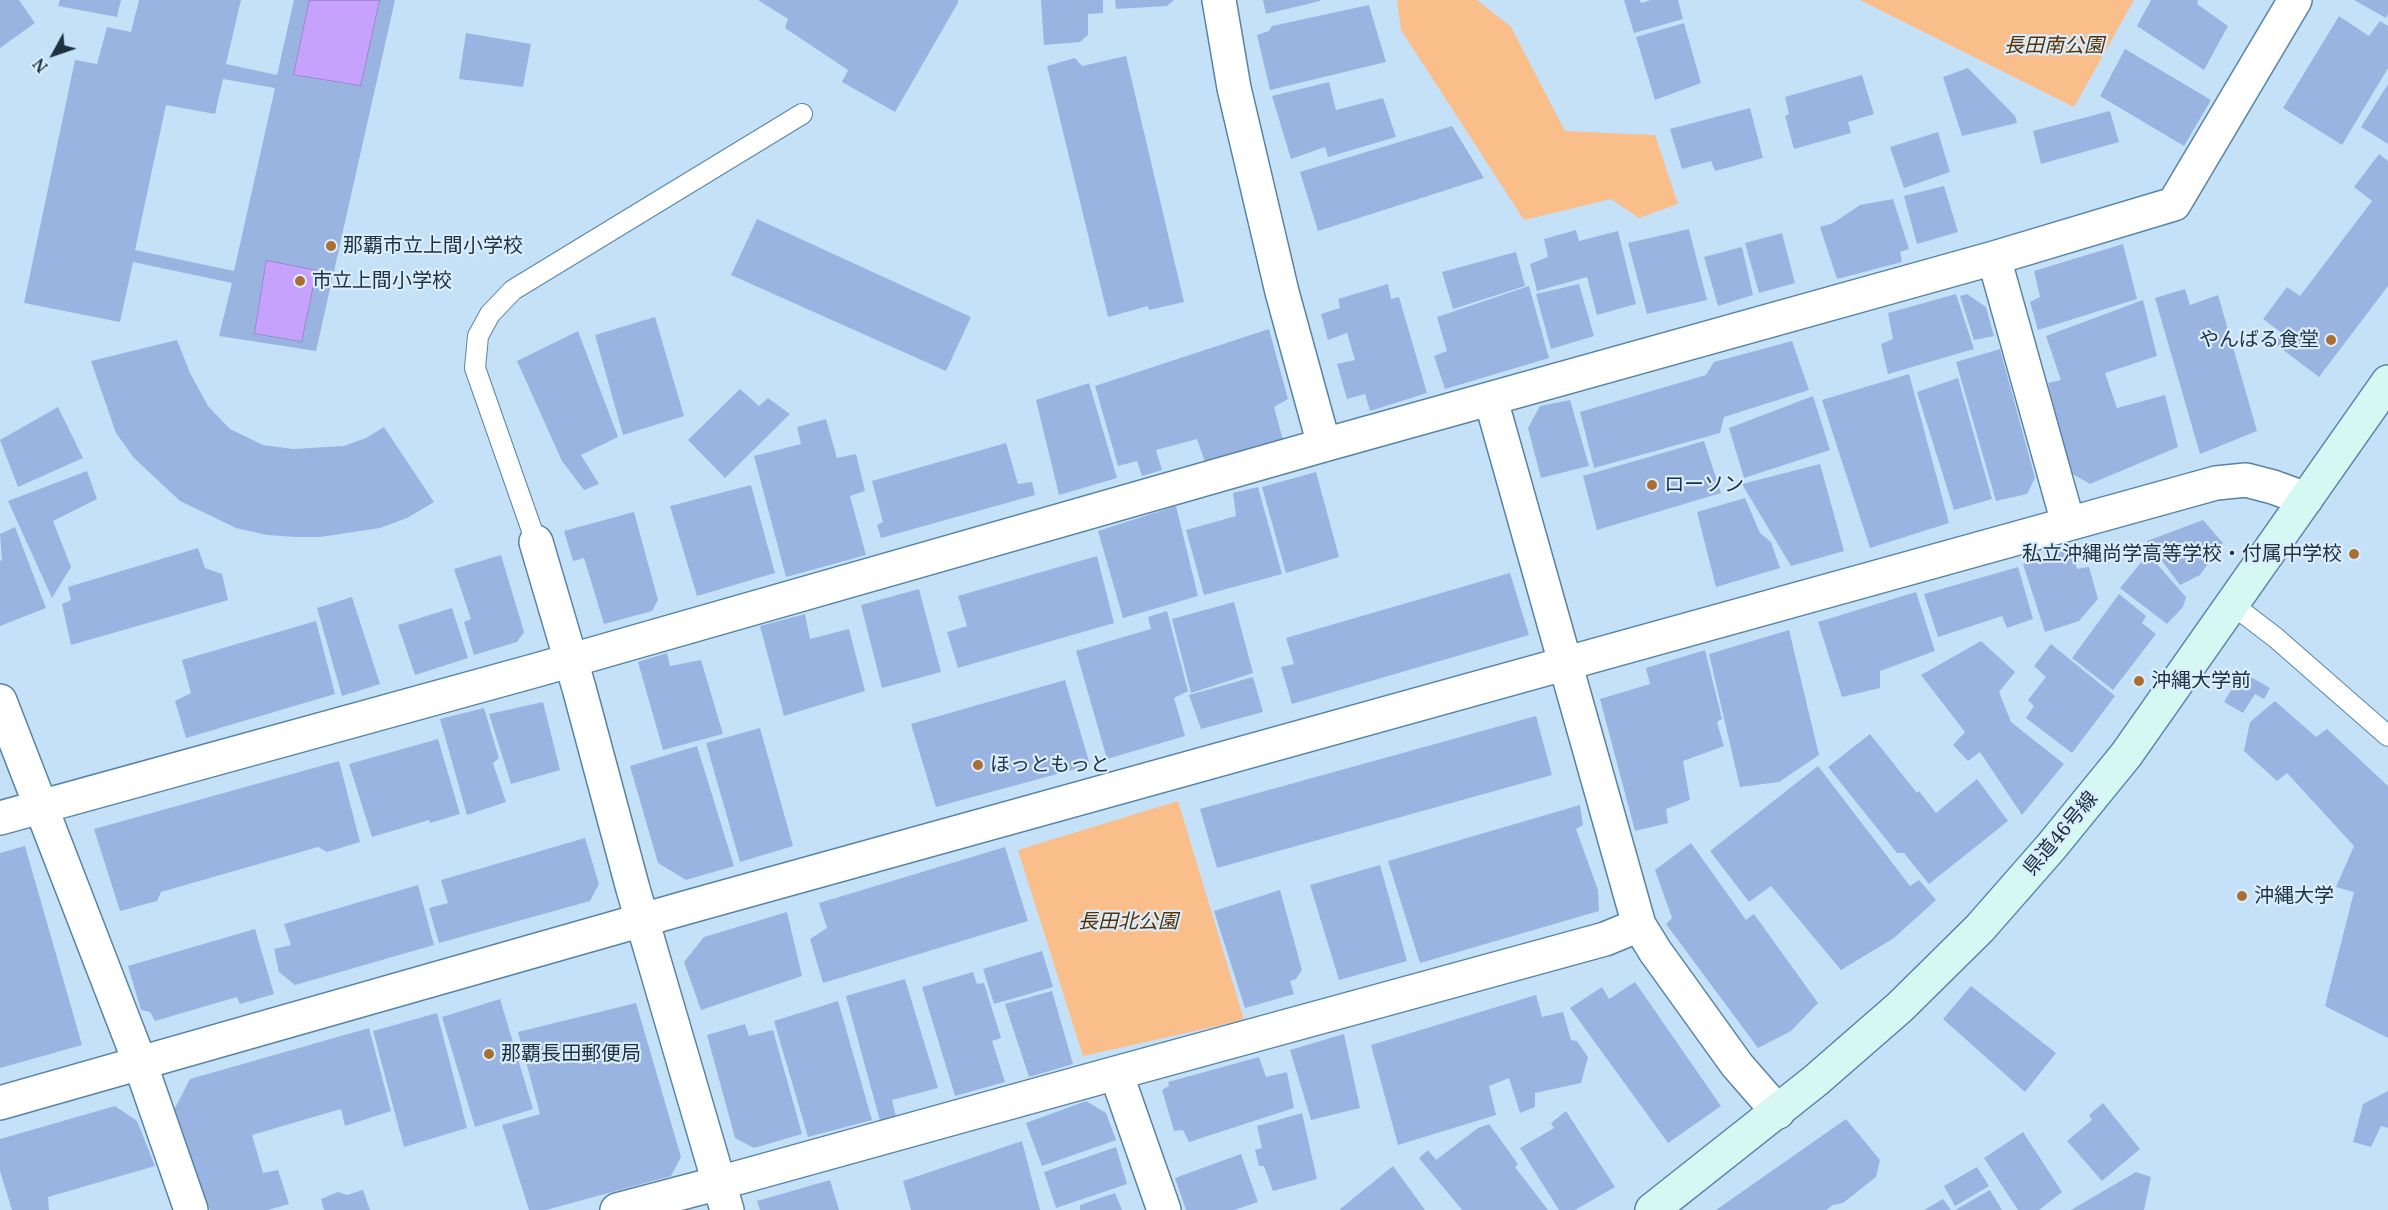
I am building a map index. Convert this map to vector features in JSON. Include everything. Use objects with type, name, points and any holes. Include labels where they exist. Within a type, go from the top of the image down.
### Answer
[{"type":"main road","name":"県道46号線","points":[[1652,1210],[1778,1112],[1900,1007],[1980,928],[2126,755],[2388,382]]},
{"type":"street","points":[[1219,0],[1234,88],[1276,269],[1324,445]]},
{"type":"street","points":[[0,818],[571,660],[1324,445],[1994,258],[2174,204],[2295,0]]},
{"type":"street","points":[[1994,258],[2068,523]]},
{"type":"street","points":[[1491,399],[1640,925],[1655,951],[1737,1065],[1778,1112]]},
{"type":"street","points":[[0,1103],[643,920],[2216,483],[2246,480],[2273,487],[2306,500]]},
{"type":"street","points":[[536,542],[571,660],[633,889],[723,1196]]},
{"type":"street","points":[[0,700],[140,1063],[191,1210]]},
{"type":"street","points":[[617,1210],[723,1196],[1116,1073],[1605,939],[1640,925]]},
{"type":"street","points":[[1116,1073],[1164,1210]]},
{"type":"lane","points":[[536,542],[475,368],[478,336],[490,314],[513,290],[802,114]]},
{"type":"lane","points":[[2233,605],[2276,638],[2388,736]]},
{"type":"green space","points":[[1397,0],[1477,0],[1511,27],[1565,131],[1655,135],[1678,204],[1639,218],[1611,199],[1524,220],[1401,30]]},
{"type":"green space","name":"長田南公園","points":[[1860,0],[2134,0],[2074,107]]},
{"type":"green space","name":"長田北公園","points":[[1178,801],[1244,1020],[1083,1056],[1018,850]]},
{"type":"shaded area","points":[[309,0],[380,0],[361,86],[293,75]]},
{"type":"shaded area","points":[[266,260],[317,270],[302,342],[254,334]]},
{"type":"building","points":[[0,0],[19,0],[35,23],[0,48]]},
{"type":"building","points":[[60,0],[121,0],[117,17],[58,6]]},
{"type":"building","points":[[139,0],[241,0],[226,64],[277,75],[294,0],[309,0],[293,75],[361,86],[380,0],[395,0],[316,351],[219,336],[232,283],[133,262],[120,322],[24,303],[75,60],[97,64],[107,27],[131,32]],"holes":[[[223,79],[275,88],[234,271],[135,250],[166,105],[215,114]],[[266,260],[317,270],[302,342],[254,334]]]},
{"type":"building","points":[[758,0],[959,1],[895,112],[842,82],[848,70],[785,28],[788,19]]},
{"type":"building","points":[[1041,0],[1103,0],[1103,13],[1088,14],[1088,35],[1080,42],[1044,45]]},
{"type":"building","points":[[1115,0],[1174,0],[1167,6],[1116,9]]},
{"type":"building","points":[[1263,0],[1320,0],[1320,1],[1266,14]]},
{"type":"building","points":[[1624,0],[1640,0],[1641,3],[1651,0],[1678,0],[1683,19],[1634,33]]},
{"type":"building","points":[[2151,0],[2198,0],[2197,4],[2228,26],[2204,70],[2137,26]]},
{"type":"building","points":[[2354,0],[2388,0],[2388,14],[2386,18]]},
{"type":"building","points":[[1369,5],[1386,62],[1270,90],[1257,35],[1269,31],[1272,26]]},
{"type":"building","points":[[2339,16],[2369,36],[2380,21],[2388,26],[2388,68],[2342,145],[2283,108]]},
{"type":"building","points":[[1684,23],[1701,83],[1655,100],[1636,37]]},
{"type":"building","points":[[466,33],[531,44],[523,87],[459,79]]},
{"type":"building","points":[[2125,49],[2211,100],[2184,146],[2100,96]]},
{"type":"building","points":[[1126,56],[1184,302],[1149,310],[1148,306],[1108,317],[1047,66],[1075,58],[1082,66]]},
{"type":"building","points":[[1968,68],[2015,116],[2017,123],[1962,136],[1943,77]]},
{"type":"building","points":[[1862,75],[1874,114],[1848,122],[1851,133],[1794,149],[1785,116],[1789,114],[1785,97]]},
{"type":"building","points":[[1329,82],[1336,110],[1383,98],[1396,137],[1328,157],[1325,147],[1291,159],[1272,96]]},
{"type":"building","points":[[2388,84],[2388,144],[2361,127]]},
{"type":"building","points":[[1750,108],[1763,158],[1715,171],[1711,161],[1682,169],[1670,129]]},
{"type":"building","points":[[2110,111],[2119,142],[2041,164],[2033,131]]},
{"type":"building","points":[[1452,126],[1484,178],[1318,231],[1300,172]]},
{"type":"building","points":[[1938,132],[1950,172],[1904,188],[1890,147]]},
{"type":"building","points":[[2379,154],[2388,161],[2388,286],[2319,377],[2274,343],[2282,333],[2263,319],[2287,287],[2300,296],[2372,201],[2354,187]]},
{"type":"building","points":[[1944,186],[1958,232],[1917,244],[1904,196]]},
{"type":"building","points":[[1893,199],[1909,249],[1900,252],[1902,262],[1837,279],[1820,227],[1833,223],[1860,205]]},
{"type":"building","points":[[757,219],[971,317],[946,371],[731,275]]},
{"type":"building","points":[[1689,229],[1707,300],[1647,314],[1628,243]]},
{"type":"building","points":[[1576,230],[1579,241],[1618,231],[1636,304],[1597,315],[1587,277],[1537,291],[1530,264],[1548,257],[1544,239]]},
{"type":"building","points":[[1782,233],[1795,283],[1759,293],[1745,243]]},
{"type":"building","points":[[2123,244],[2137,299],[2038,330],[2030,302],[2040,297],[2034,271]]},
{"type":"building","points":[[1742,247],[1753,295],[1718,306],[1704,257]]},
{"type":"building","points":[[1516,252],[1525,286],[1453,309],[1442,272]]},
{"type":"building","points":[[1388,284],[1391,299],[1399,297],[1427,393],[1370,411],[1365,394],[1347,399],[1337,364],[1355,360],[1347,333],[1328,340],[1321,314],[1340,308],[1338,299]]},
{"type":"building","points":[[1579,284],[1594,336],[1551,349],[1536,294]]},
{"type":"building","points":[[1529,286],[1549,358],[1445,389],[1434,356],[1447,351],[1437,317]]},
{"type":"building","points":[[2185,289],[2190,305],[2218,295],[2257,431],[2200,454],[2155,298]]},
{"type":"building","points":[[1956,294],[1974,349],[1888,374],[1881,344],[1893,339],[1888,313]]},
{"type":"building","points":[[1967,294],[1986,307],[1994,336],[1974,340],[1960,296]]},
{"type":"building","points":[[2143,300],[2157,356],[2105,373],[2117,408],[2165,395],[2178,447],[2090,484],[2069,472],[2048,383],[2061,380],[2046,336]]},
{"type":"building","points":[[655,317],[684,416],[623,435],[595,335]]},
{"type":"building","points":[[1269,329],[1288,399],[1274,407],[1283,440],[1205,462],[1197,439],[1156,450],[1162,470],[1142,476],[1137,461],[1118,466],[1095,386]]},
{"type":"building","points":[[578,331],[618,437],[581,455],[599,484],[584,490],[562,461],[517,361]]},
{"type":"building","points":[[177,340],[190,373],[208,406],[230,429],[263,445],[293,449],[344,446],[366,438],[384,427],[434,502],[407,518],[380,528],[320,537],[295,537],[267,535],[236,528],[180,501],[134,458],[116,433],[91,361]]},
{"type":"building","points":[[1792,341],[1809,390],[1724,417],[1720,433],[1594,468],[1580,412],[1706,375],[1714,362]]},
{"type":"building","points":[[2000,349],[2035,478],[2027,494],[1996,501],[1956,362]]},
{"type":"building","points":[[1909,374],[1949,523],[1870,548],[1822,400]]},
{"type":"building","points":[[1958,378],[1992,499],[1954,510],[1917,392]]},
{"type":"building","points":[[1089,383],[1117,478],[1059,495],[1036,400]]},
{"type":"building","points":[[740,389],[759,406],[768,398],[790,414],[725,478],[688,440]]},
{"type":"building","points":[[1813,396],[1830,450],[1744,478],[1729,428]]},
{"type":"building","points":[[1570,400],[1589,466],[1541,478],[1528,428],[1540,406]]},
{"type":"building","points":[[58,407],[83,458],[18,487],[0,440]]},
{"type":"building","points":[[826,419],[837,458],[856,454],[865,491],[850,496],[866,555],[786,577],[754,456],[801,444],[797,427]]},
{"type":"building","name":"ローソン","points":[[1704,441],[1721,493],[1597,530],[1583,476]]},
{"type":"building","points":[[1006,443],[1018,484],[1032,482],[1035,495],[881,538],[877,525],[883,522],[872,481]]},
{"type":"building","points":[[1820,464],[1844,551],[1791,566],[1742,484]]},
{"type":"building","points":[[87,471],[97,499],[53,521],[71,567],[52,598],[8,501]]},
{"type":"building","points":[[1316,472],[1339,557],[1286,573],[1262,487]]},
{"type":"building","points":[[751,485],[775,573],[697,596],[670,506]]},
{"type":"building","points":[[1258,487],[1282,574],[1204,595],[1186,530],[1236,516],[1233,493]]},
{"type":"building","points":[[1745,498],[1760,533],[1771,542],[1780,568],[1716,587],[1697,512]]},
{"type":"building","points":[[1176,506],[1198,596],[1123,618],[1098,531]]},
{"type":"building","points":[[634,512],[658,600],[652,611],[604,624],[584,558],[573,561],[564,531]]},
{"type":"building","points":[[2203,520],[2223,543],[2200,575],[2180,585],[2147,541]]},
{"type":"building","points":[[15,527],[46,608],[0,626],[0,561],[2,560],[0,534]]},
{"type":"building","points":[[198,548],[205,568],[222,574],[228,600],[71,645],[62,604],[71,600],[68,587]]},
{"type":"building","points":[[2071,549],[2077,569],[2089,567],[2098,599],[2079,621],[2045,632],[2023,564]]},
{"type":"building","points":[[2148,554],[2186,597],[2183,607],[2167,624],[2120,588]]},
{"type":"building","points":[[501,555],[524,632],[517,642],[474,655],[464,622],[471,619],[454,569]]},
{"type":"building","points":[[1097,556],[1114,623],[958,668],[947,632],[967,626],[958,596]]},
{"type":"building","points":[[2018,567],[2033,619],[2007,628],[2002,616],[1938,637],[1924,594]]},
{"type":"building","points":[[1510,573],[1529,635],[1292,704],[1281,667],[1294,664],[1286,638]]},
{"type":"building","points":[[919,589],[941,672],[882,688],[861,605]]},
{"type":"building","points":[[1916,592],[1935,651],[1880,671],[1880,688],[1842,697],[1818,622]]},
{"type":"building","points":[[2119,594],[2146,616],[2142,623],[2156,634],[2113,690],[2072,658]]},
{"type":"building","points":[[352,597],[380,684],[342,696],[317,608]]},
{"type":"building","points":[[1234,602],[1253,673],[1191,693],[1172,619]]},
{"type":"building","points":[[452,608],[468,658],[415,675],[398,625]]},
{"type":"building","points":[[1167,611],[1188,691],[1174,698],[1185,736],[1107,759],[1076,651],[1151,629],[1148,617]]},
{"type":"building","points":[[805,614],[810,639],[849,629],[865,691],[784,716],[760,626]]},
{"type":"building","points":[[316,621],[335,694],[186,738],[175,701],[191,693],[182,660]]},
{"type":"building","points":[[1789,630],[1819,755],[1779,782],[1740,787],[1709,654]]},
{"type":"building","points":[[1981,641],[2015,672],[1999,692],[2011,722],[2064,764],[2022,815],[1980,752],[1968,761],[1953,745],[1965,732],[1921,675]]},
{"type":"building","points":[[2051,644],[2115,696],[2072,753],[2026,718],[2034,706],[2028,700],[2046,677],[2034,666]]},
{"type":"building","points":[[1705,650],[1722,719],[1717,722],[1724,746],[1683,761],[1690,800],[1666,809],[1668,823],[1635,831],[1600,699],[1650,684],[1646,668]]},
{"type":"building","points":[[667,653],[670,666],[701,660],[723,734],[663,750],[638,662]]},
{"type":"building","points":[[2242,672],[2270,688],[2264,699],[2255,694],[2243,713],[2224,702]]},
{"type":"building","points":[[1253,677],[1263,712],[1201,729],[1189,695]]},
{"type":"building","points":[[1065,680],[1090,765],[936,807],[911,724]]},
{"type":"building","points":[[2275,701],[2316,737],[2327,729],[2388,786],[2388,1038],[2325,1006],[2354,892],[2336,887],[2354,846],[2287,773],[2277,781],[2244,751],[2250,722]]},
{"type":"building","points":[[543,702],[560,770],[511,784],[489,714]]},
{"type":"building","points":[[484,708],[499,758],[493,763],[506,802],[467,815],[440,719]]},
{"type":"building","points":[[1536,716],[1552,775],[1217,868],[1200,809]]},
{"type":"building","points":[[760,728],[793,846],[740,862],[706,743]]},
{"type":"building","points":[[1870,734],[1936,813],[1977,779],[2008,821],[1929,884],[1904,853],[1897,853],[1828,767]]},
{"type":"building","points":[[438,739],[460,814],[430,823],[429,820],[372,837],[349,764]]},
{"type":"building","points":[[697,746],[734,866],[686,880],[658,863],[630,766]]},
{"type":"building","points":[[339,761],[360,842],[327,852],[318,847],[161,892],[157,901],[120,911],[94,829]]},
{"type":"building","points":[[1818,766],[1910,886],[1919,880],[1936,900],[1894,938],[1841,970],[1771,886],[1749,902],[1710,851]]},
{"type":"building","points":[[1580,805],[1583,825],[1576,829],[1598,890],[1599,911],[1420,963],[1388,861]]},
{"type":"building","points":[[585,838],[599,884],[590,901],[439,943],[429,908],[448,903],[441,880]]},
{"type":"building","points":[[1691,843],[1746,920],[1754,914],[1818,1003],[1791,1031],[1758,1048],[1666,924],[1672,918],[1655,870]]},
{"type":"building","points":[[25,846],[82,1045],[0,1068],[0,853]]},
{"type":"building","points":[[1005,847],[1028,921],[823,983],[810,939],[827,928],[819,903]]},
{"type":"building","points":[[1380,865],[1407,961],[1339,980],[1310,885]]},
{"type":"building","points":[[418,885],[434,945],[295,985],[279,972],[274,949],[291,945],[284,924]]},
{"type":"building","points":[[1280,890],[1302,970],[1296,979],[1290,981],[1294,994],[1245,1008],[1214,911]]},
{"type":"building","points":[[787,912],[802,976],[701,1010],[684,962],[704,937]]},
{"type":"building","points":[[255,929],[274,994],[240,1004],[237,997],[155,1021],[150,1012],[141,1010],[128,966]]},
{"type":"building","points":[[1042,951],[1053,987],[994,1004],[983,969]]},
{"type":"building","points":[[973,972],[977,984],[984,983],[1001,1038],[992,1041],[1005,1082],[955,1096],[922,987]]},
{"type":"building","points":[[905,979],[938,1088],[892,1100],[896,1117],[880,1121],[846,996]]},
{"type":"building","points":[[1635,982],[1721,1106],[1668,1143],[1570,1008],[1602,987],[1609,999]]},
{"type":"building","points":[[1971,986],[2056,1053],[2025,1092],[1943,1019]]},
{"type":"building","points":[[1052,991],[1073,1064],[1029,1077],[1005,1004]]},
{"type":"building","points":[[1536,995],[1542,1017],[1563,1012],[1571,1040],[1577,1041],[1588,1057],[1581,1083],[1535,1093],[1535,1107],[1520,1113],[1509,1078],[1489,1086],[1496,1115],[1398,1145],[1371,1045]]},
{"type":"building","points":[[500,999],[533,1109],[475,1127],[442,1017]]},
{"type":"building","points":[[838,1001],[872,1120],[808,1137],[774,1021]]},
{"type":"building","points":[[636,1003],[681,1157],[671,1176],[546,1210],[529,1210],[502,1125],[540,1114],[518,1032]]},
{"type":"building","points":[[437,1013],[467,1128],[404,1147],[373,1031]]},
{"type":"building","points":[[745,1024],[749,1036],[773,1030],[802,1134],[754,1148],[735,1138],[707,1035]]},
{"type":"building","points":[[369,1028],[391,1111],[345,1126],[341,1109],[252,1135],[263,1173],[278,1170],[289,1204],[268,1210],[210,1210],[174,1110],[190,1079]]},
{"type":"building","points":[[1344,1034],[1360,1108],[1311,1120],[1290,1050]]},
{"type":"building","points":[[1259,1057],[1266,1077],[1287,1072],[1294,1108],[1189,1142],[1183,1130],[1174,1131],[1162,1090],[1169,1086],[1168,1082]]},
{"type":"building","points":[[2388,1091],[2388,1128],[2381,1126],[2371,1147],[2353,1142],[2363,1104]]},
{"type":"building","points":[[1086,1101],[1106,1113],[1116,1140],[1042,1166],[1026,1123]]},
{"type":"building","points":[[2103,1103],[2140,1149],[2102,1181],[2067,1141],[2092,1120],[2089,1115]]},
{"type":"building","points":[[115,1106],[137,1121],[155,1166],[48,1197],[49,1210],[12,1210],[0,1171],[0,1139]]},
{"type":"building","points":[[1566,1111],[1615,1187],[1575,1210],[1559,1210],[1520,1148],[1554,1128],[1551,1123]]},
{"type":"building","points":[[1302,1113],[1317,1179],[1273,1191],[1264,1166],[1259,1166],[1255,1150],[1262,1148],[1257,1126]]},
{"type":"building","points":[[1846,1119],[1880,1160],[1876,1177],[1843,1203],[1833,1205],[1826,1210],[1716,1210]]},
{"type":"building","points":[[1489,1124],[1518,1164],[1515,1167],[1548,1210],[1462,1210],[1419,1158],[1428,1150],[1436,1160],[1478,1128]]},
{"type":"building","points":[[2023,1132],[2062,1192],[2039,1210],[2018,1210],[1984,1158]]},
{"type":"building","points":[[1022,1141],[1040,1210],[911,1210],[903,1181]]},
{"type":"building","points":[[1116,1147],[1127,1184],[1056,1208],[1044,1172]]},
{"type":"building","points":[[1241,1154],[1258,1202],[1234,1210],[1186,1210],[1175,1178]]},
{"type":"building","points":[[1393,1166],[1425,1210],[1339,1210]]},
{"type":"building","points":[[1977,1167],[1989,1186],[1955,1206],[1944,1186]]},
{"type":"building","points":[[2136,1172],[2151,1177],[2144,1210],[2071,1210]]},
{"type":"building","points":[[830,1180],[839,1210],[760,1210],[757,1201]]},
{"type":"building","points":[[363,1190],[370,1210],[324,1210],[321,1199],[338,1192],[347,1195]]},
{"type":"building","points":[[1990,1190],[2002,1210],[1955,1210]]},
{"type":"building","points":[[1115,1193],[1122,1210],[1080,1210],[1080,1205]]},
{"type":"building","points":[[1943,1199],[1951,1210],[1924,1210]]},
{"type":"place","name":"那覇市立上間小学校","points":[[331,246]]},
{"type":"place","name":"市立上間小学校","points":[[300,281]]},
{"type":"place","name":"やんばる食堂","points":[[2331,340]]},
{"type":"place","name":"ローソン","points":[[1652,485]]},
{"type":"place","name":"私立沖縄尚学高等学校・付属中学校","points":[[2354,554]]},
{"type":"place","name":"沖縄大学前","points":[[2139,681]]},
{"type":"place","name":"ほっともっと","points":[[978,765]]},
{"type":"place","name":"沖縄大学","points":[[2242,896]]},
{"type":"place","name":"那覇長田郵便局","points":[[489,1054]]}]
